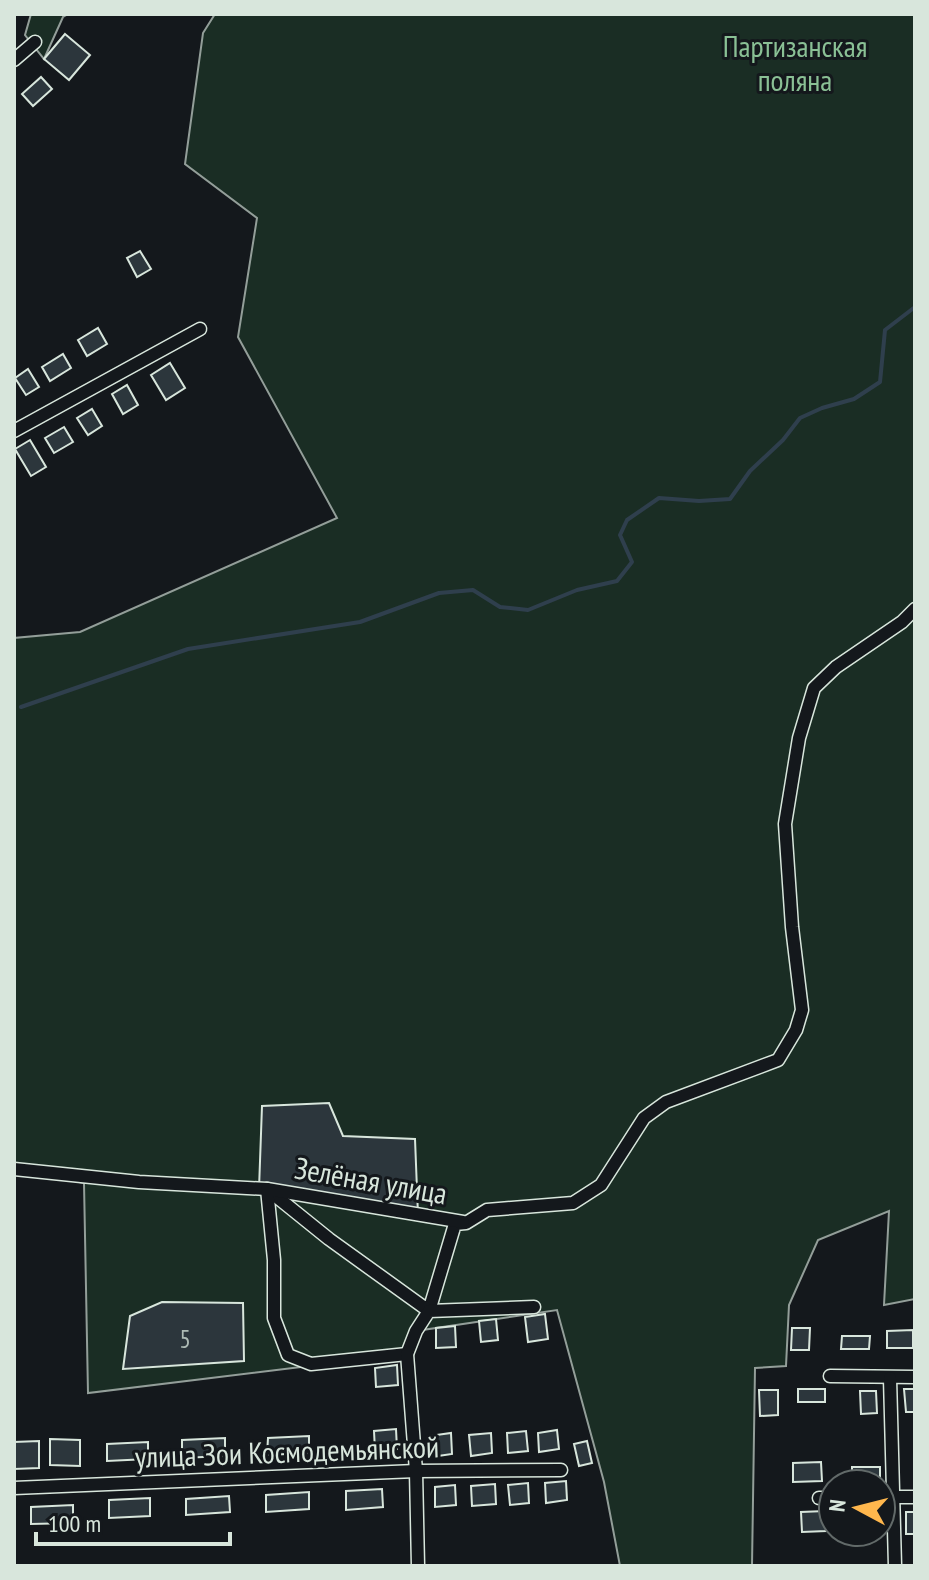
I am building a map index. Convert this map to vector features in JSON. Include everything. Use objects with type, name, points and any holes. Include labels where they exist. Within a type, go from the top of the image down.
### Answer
[{"type":"street","points":[[14,60],[35,42]]},
{"type":"street","points":[[14,431],[200,329]]},
{"type":"street","points":[[418,1566],[416,1471],[407,1354],[416,1331],[429,1311],[455,1224],[466,1223],[487,1210],[573,1203],[601,1185],[644,1118],[666,1102],[778,1060],[796,1030],[802,1010],[792,927],[785,824],[799,738],[814,688],[836,667],[902,622],[915,609]]},
{"type":"street","name":"Зелёная улица","points":[[14,1169],[139,1182],[267,1189],[466,1223]]},
{"type":"street","points":[[267,1189],[329,1239],[429,1311],[534,1307]]},
{"type":"street","points":[[267,1189],[274,1260],[274,1318],[288,1355],[311,1364],[407,1354]]},
{"type":"street","points":[[830,1376],[915,1377]]},
{"type":"street","points":[[888,1468],[890,1378]]},
{"type":"street","name":"улица Зои Космодемьянской","points":[[14,1488],[416,1471],[561,1470]]},
{"type":"green space","points":[[31,14],[68,14],[63,17],[44,59],[25,35]]},
{"type":"green space","name":"Партизанская поляна","points":[[215,14],[915,14],[915,1299],[884,1305],[889,1211],[818,1240],[789,1305],[786,1366],[755,1368],[752,1566],[620,1566],[604,1482],[557,1310],[416,1331],[407,1354],[88,1393],[84,1183],[14,1169],[14,638],[80,632],[337,518],[238,337],[257,218],[185,164],[203,33]]},
{"type":"building","points":[[65,34],[90,55],[69,80],[44,59]]},
{"type":"building","points":[[41,77],[52,89],[33,106],[22,94]]},
{"type":"building","points":[[140,251],[151,269],[137,277],[127,258]]},
{"type":"building","points":[[98,328],[107,344],[87,356],[78,340]]},
{"type":"building","points":[[63,354],[71,368],[50,381],[42,367]]},
{"type":"building","points":[[170,363],[185,388],[166,400],[151,375]]},
{"type":"building","points":[[28,369],[39,387],[26,395],[15,378]]},
{"type":"building","points":[[127,385],[138,405],[123,414],[112,394]]},
{"type":"building","points":[[92,409],[102,426],[88,435],[77,418]]},
{"type":"building","points":[[64,427],[73,442],[54,453],[45,438]]},
{"type":"building","points":[[30,440],[46,467],[31,476],[15,449]]},
{"type":"building","points":[[329,1103],[343,1136],[415,1139],[418,1215],[259,1189],[262,1106]]},
{"type":"building","points":[[162,1302],[243,1303],[244,1361],[123,1369],[130,1316]]},
{"type":"building","points":[[545,1314],[548,1339],[528,1342],[525,1317]]},
{"type":"building","points":[[496,1319],[498,1340],[481,1342],[479,1321]]},
{"type":"building","points":[[455,1326],[456,1347],[436,1348],[436,1328]]},
{"type":"building","points":[[792,1328],[810,1328],[809,1350],[791,1350]]},
{"type":"building","points":[[913,1330],[913,1348],[887,1348],[887,1331]]},
{"type":"building","points":[[842,1336],[870,1336],[869,1349],[841,1349]]},
{"type":"building","points":[[397,1365],[398,1385],[376,1387],[375,1368]]},
{"type":"building","points":[[798,1389],[825,1389],[825,1402],[798,1402]]},
{"type":"building","points":[[904,1389],[915,1389],[915,1412],[906,1412]]},
{"type":"building","points":[[759,1390],[778,1390],[778,1415],[760,1416]]},
{"type":"building","points":[[860,1391],[876,1391],[877,1413],[861,1414]]},
{"type":"building","points":[[396,1429],[397,1449],[375,1451],[374,1431]]},
{"type":"building","points":[[557,1430],[559,1449],[539,1452],[538,1433]]},
{"type":"building","points":[[526,1431],[528,1451],[508,1453],[507,1433]]},
{"type":"building","points":[[451,1433],[452,1454],[431,1457],[429,1436]]},
{"type":"building","points":[[491,1433],[492,1453],[471,1456],[469,1435]]},
{"type":"building","points":[[309,1436],[309,1453],[267,1455],[268,1438]]},
{"type":"building","points":[[225,1438],[225,1456],[182,1458],[182,1440]]},
{"type":"building","points":[[50,1439],[80,1440],[80,1466],[50,1465]]},
{"type":"building","points":[[39,1441],[39,1468],[14,1469],[14,1442]]},
{"type":"building","points":[[587,1441],[592,1463],[579,1466],[574,1444]]},
{"type":"building","points":[[148,1442],[148,1459],[107,1461],[107,1444]]},
{"type":"building","points":[[821,1462],[821,1468],[817,1468],[817,1481],[793,1482],[793,1463]]},
{"type":"building","points":[[566,1481],[567,1500],[546,1503],[545,1483]]},
{"type":"building","points":[[528,1483],[529,1503],[510,1505],[508,1485]]},
{"type":"building","points":[[495,1484],[496,1504],[472,1506],[471,1486]]},
{"type":"building","points":[[455,1485],[456,1505],[435,1507],[435,1487]]},
{"type":"building","points":[[382,1489],[383,1507],[346,1510],[346,1491]]},
{"type":"building","points":[[309,1492],[309,1509],[266,1512],[266,1495]]},
{"type":"building","points":[[229,1496],[230,1512],[186,1515],[186,1499]]},
{"type":"building","points":[[150,1498],[150,1516],[109,1518],[109,1500]]},
{"type":"building","points":[[73,1505],[73,1523],[31,1524],[31,1507]]},
{"type":"building","points":[[817,1511],[817,1531],[802,1532],[801,1512]]},
{"type":"building","points":[[906,1512],[915,1512],[915,1534],[906,1534]]},
{"type":"waterway","points":[[21,707],[188,649],[360,622],[439,593],[473,590],[500,607],[528,610],[577,590],[617,581],[632,562],[620,535],[627,520],[659,498],[699,501],[730,499],[750,471],[783,440],[800,418],[854,399],[880,382],[885,330],[915,307]]}]
